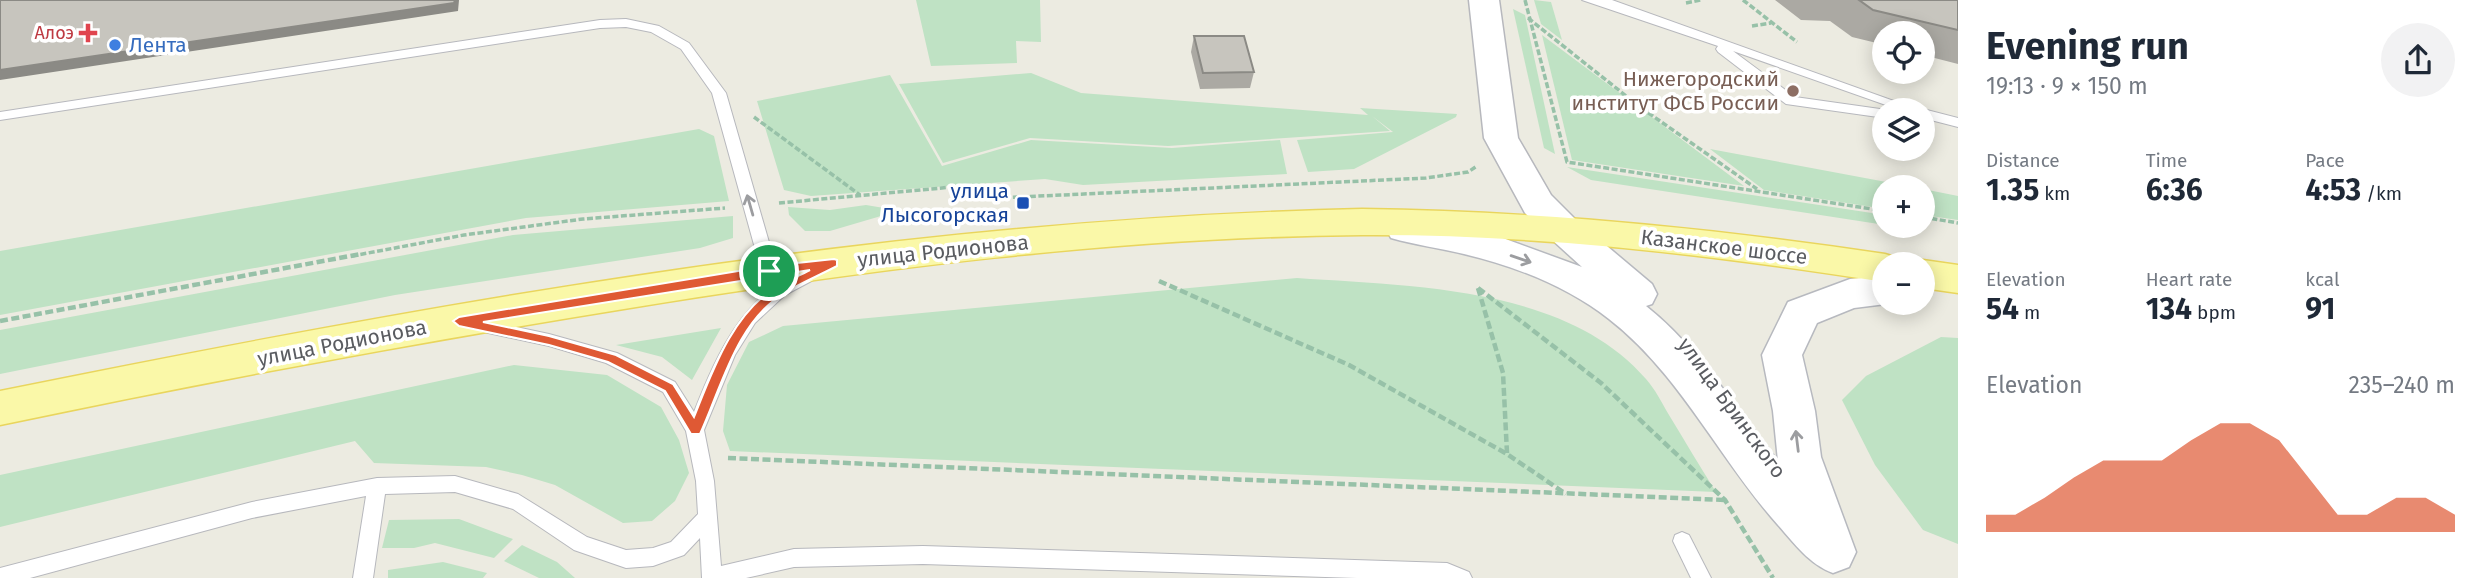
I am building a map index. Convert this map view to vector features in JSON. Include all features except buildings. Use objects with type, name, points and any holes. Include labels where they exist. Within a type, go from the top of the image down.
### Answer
[{"type":"main road","name":"улица Бринского","points":[[1485,0],[1502,138],[1538,204],[1629,286],[1684,341],[1720,383],[1841,565]]},
{"type":"main road","name":"улица Родионова","points":[[0,408],[459,321],[834,263],[1141,232],[1360,222],[1563,229]]},
{"type":"main road","points":[[1360,222],[1454,236],[1588,284],[1645,326],[1675,357],[1711,401],[1783,501],[1841,565]]},
{"type":"main road","name":"Казанское шоссе","points":[[1563,229],[1745,247],[1872,266]]},
{"type":"main road","points":[[1935,276],[1958,279]]},
{"type":"main road","points":[[1935,287],[1958,285]]},
{"type":"main road","points":[[1841,565],[1799,457],[1794,411],[1782,355],[1802,313],[1850,294],[1872,292]]},
{"type":"lane","points":[[1588,0],[1608,3],[1879,98]]},
{"type":"lane","points":[[0,116],[600,24],[626,23],[655,29],[685,46],[719,93],[769,271]]},
{"type":"lane","points":[[1709,39],[1791,101],[1872,112]]},
{"type":"lane","points":[[1935,117],[1958,124]]},
{"type":"lane","points":[[1935,121],[1958,124]]},
{"type":"lane","points":[[695,430],[720,368],[750,317],[779,291],[834,263]]},
{"type":"lane","points":[[459,321],[549,340],[611,358],[669,387],[695,430],[705,481],[712,577],[794,558],[923,555],[1447,572],[1462,578]]},
{"type":"lane","points":[[0,577],[253,510],[377,486],[455,484],[518,502],[581,544],[626,559],[653,557],[677,549],[706,518]]},
{"type":"lane","points":[[363,578],[377,486]]},
{"type":"lane","points":[[1682,541],[1701,578]]},
{"type":"path","points":[[1525,0],[1567,162],[1872,209]]},
{"type":"path","points":[[1528,18],[1690,144],[1760,191]]},
{"type":"path","points":[[722,104],[755,118],[861,195]]},
{"type":"path","points":[[0,321],[464,235],[583,219],[974,185],[998,198],[1426,178],[1468,173],[1485,160]]},
{"type":"path","points":[[1935,220],[1958,223]]},
{"type":"path","points":[[1159,281],[1349,365],[1507,454],[1566,494]]},
{"type":"path","points":[[1507,454],[1503,373],[1478,288],[1601,383],[1725,500],[1773,578]]},
{"type":"path","points":[[700,457],[1725,500]]},
{"type":"green space","points":[[916,0],[1040,0],[1041,42],[1016,41],[1017,63],[931,66]]},
{"type":"green space","points":[[1534,0],[1551,2],[1562,40],[1541,24]]},
{"type":"green space","points":[[1513,9],[1525,15],[1555,154],[1544,148]]},
{"type":"green space","points":[[1542,35],[1744,186],[1572,160]]},
{"type":"green space","points":[[1031,73],[1081,93],[1368,115],[1360,108],[1457,114],[1456,117],[1354,169],[1308,172],[1297,140],[1393,132],[1372,116],[1390,131],[1168,146],[1030,138],[943,163],[899,84]]},
{"type":"green space","points":[[890,75],[942,166],[1031,140],[1172,148],[1280,140],[1287,174],[1083,185],[1045,179],[811,196],[784,190],[757,101]]},
{"type":"green space","points":[[699,129],[714,136],[729,201],[526,218],[0,315],[0,251]]},
{"type":"green space","points":[[1710,149],[1872,179],[1872,207],[1764,190]]},
{"type":"green space","points":[[1567,167],[1872,213],[1872,223],[1591,180]]},
{"type":"green space","points":[[1935,191],[1958,196],[1958,220],[1935,217]]},
{"type":"green space","points":[[866,205],[884,208],[881,216],[830,231],[805,231],[789,215],[788,207],[830,210]]},
{"type":"green space","points":[[733,216],[733,238],[700,248],[395,295],[0,374],[0,330],[513,235]]},
{"type":"green space","points":[[1297,278],[1388,284],[1484,297],[1530,308],[1574,325],[1613,348],[1646,379],[1716,492],[730,451],[723,431],[727,385],[749,342],[783,326]]},
{"type":"green space","points":[[721,328],[692,380],[662,357],[616,345]]},
{"type":"green space","points":[[1941,337],[1958,338],[1958,544],[1923,530],[1875,465],[1842,400],[1866,376]]},
{"type":"green space","points":[[514,365],[607,375],[661,407],[679,440],[689,473],[675,501],[652,521],[623,523],[555,485],[486,467],[374,463],[355,441],[0,527],[0,475]]},
{"type":"green space","points":[[459,519],[513,539],[494,558],[435,543],[414,548],[382,548],[389,520]]},
{"type":"green space","points":[[522,545],[557,562],[575,578],[539,578],[504,561]]},
{"type":"green space","points":[[443,562],[487,573],[483,578],[388,578],[388,570]]},
{"type":"place","name":"Алоэ","points":[[88,33]]},
{"type":"place","name":"Лента","points":[[115,45]]},
{"type":"place","name":"Нижегородский институт ФСБ России","points":[[1793,91]]},
{"type":"place","name":"улица Лысогорская","points":[[1023,203]]},
{"type":"route","points":[[834,263],[779,291],[750,317],[720,368],[695,430],[669,387],[611,358],[549,340],[459,321],[665,287],[769,271],[834,263]]}]
